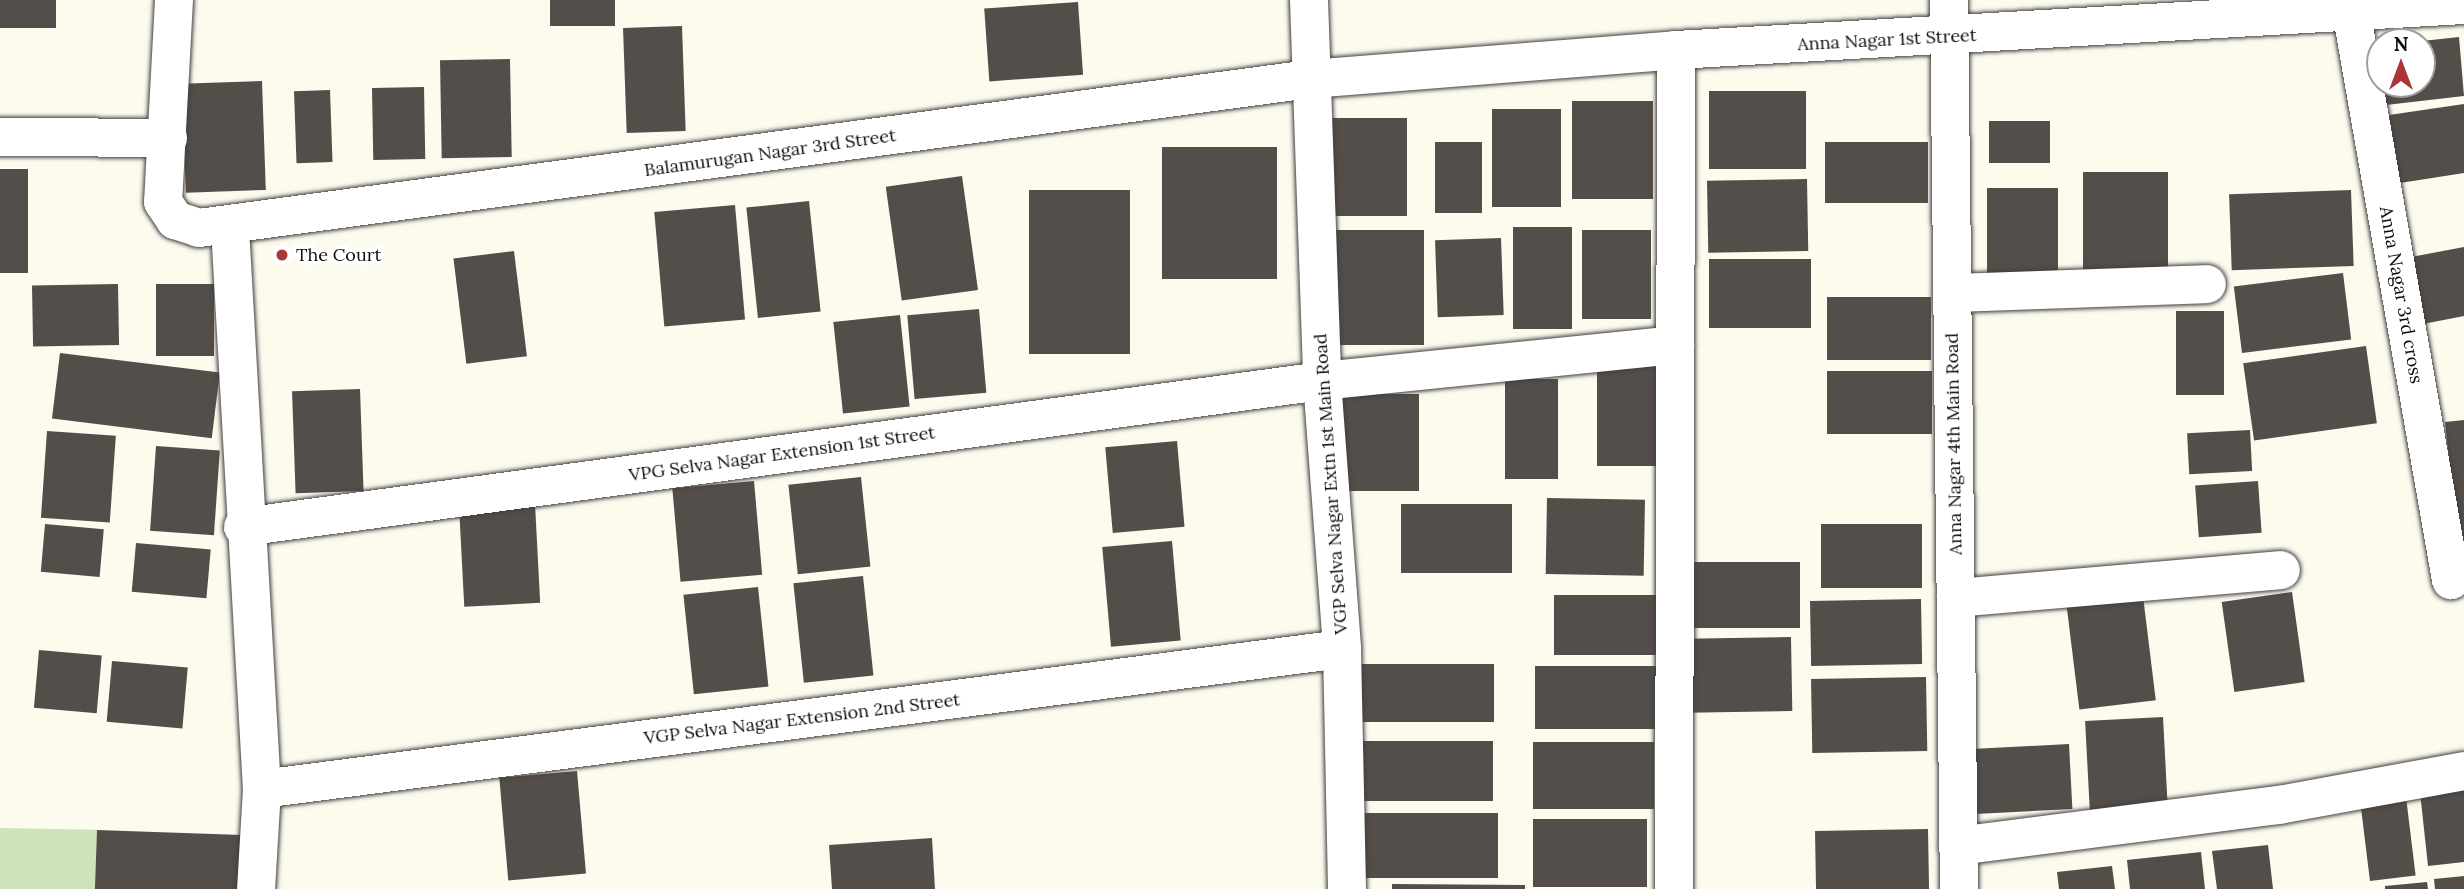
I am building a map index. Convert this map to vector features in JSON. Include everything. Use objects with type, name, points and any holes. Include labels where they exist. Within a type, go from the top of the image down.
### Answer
[{"type":"street","name":"Balamurugan Nagar 3rd Street","points":[[174,0],[163,202],[175,220],[230,228],[1310,79]]},
{"type":"street","name":"VGP Selva Nagar Extn 1st Main Road","points":[[1309,0],[1322,381],[1342,649],[1347,889]]},
{"type":"street","name":"Anna Nagar 4th Main Road","points":[[1949,0],[1959,889]]},
{"type":"street","name":"Anna Nagar 1st Street","points":[[1310,79],[1676,50],[1950,38],[2256,8],[2351,10],[2464,5]]},
{"type":"street","name":"Anna Nagar 3rd cross","points":[[2351,10],[2451,580]]},
{"type":"street","points":[[1674,889],[1676,50]]},
{"type":"street","points":[[0,137],[168,138]]},
{"type":"street","points":[[230,228],[243,527],[262,789],[256,889]]},
{"type":"street","points":[[1952,293],[2207,284]]},
{"type":"street","name":"VPG Selva Nagar Extension 1st Street","points":[[243,527],[1322,381],[1675,345]]},
{"type":"street","points":[[1956,598],[2281,570]]},
{"type":"street","name":"VGP Selva Nagar Extension 2nd Street","points":[[262,789],[1342,649]]},
{"type":"street","points":[[1958,845],[2279,805],[2464,771]]},
{"type":"green space","points":[[0,828],[97,830],[96,889],[0,889]]},
{"type":"building","points":[[0,0],[56,0],[56,28],[0,28]]},
{"type":"building","points":[[550,0],[615,0],[615,26],[550,26]]},
{"type":"building","points":[[1078,2],[1083,75],[989,81],[984,9]]},
{"type":"building","points":[[682,26],[686,131],[627,133],[623,28]]},
{"type":"building","points":[[2459,37],[2464,96],[2386,105],[2385,98],[2436,98],[2436,39]]},
{"type":"building","points":[[510,59],[512,157],[442,158],[440,60]]},
{"type":"building","points":[[262,81],[266,190],[186,193],[182,84]]},
{"type":"building","points":[[424,87],[425,159],[373,160],[372,88]]},
{"type":"building","points":[[330,90],[333,162],[297,163],[294,91]]},
{"type":"building","points":[[1709,91],[1806,91],[1806,169],[1709,169]]},
{"type":"building","points":[[1572,101],[1653,101],[1653,199],[1572,199]]},
{"type":"building","points":[[2464,104],[2464,173],[2400,183],[2389,115]]},
{"type":"building","points":[[1492,109],[1561,109],[1561,207],[1492,207]]},
{"type":"building","points":[[1321,118],[1407,118],[1407,216],[1321,216]]},
{"type":"building","points":[[1989,121],[2050,121],[2050,163],[1989,163]]},
{"type":"building","points":[[1435,142],[1482,142],[1482,213],[1435,213]]},
{"type":"building","points":[[1825,142],[1928,142],[1928,203],[1825,203]]},
{"type":"building","points":[[1162,147],[1277,147],[1277,279],[1162,279]]},
{"type":"building","points":[[0,169],[28,169],[28,273],[0,273]]},
{"type":"building","points":[[2083,172],[2168,172],[2168,275],[2083,275]]},
{"type":"building","points":[[962,176],[978,290],[902,301],[886,187]]},
{"type":"building","points":[[1807,179],[1808,251],[1708,253],[1707,181]]},
{"type":"building","points":[[1987,188],[2058,188],[2058,273],[1987,273]]},
{"type":"building","points":[[1029,190],[1130,190],[1130,354],[1029,354]]},
{"type":"building","points":[[2351,190],[2354,266],[2232,270],[2229,194]]},
{"type":"building","points":[[809,201],[821,311],[758,318],[746,208]]},
{"type":"building","points":[[735,205],[745,320],[664,327],[654,212]]},
{"type":"building","points":[[1513,227],[1572,227],[1572,329],[1513,329]]},
{"type":"building","points":[[1333,230],[1424,230],[1424,345],[1333,345]]},
{"type":"building","points":[[1582,230],[1651,230],[1651,319],[1582,319]]},
{"type":"building","points":[[1501,238],[1504,315],[1438,317],[1435,240]]},
{"type":"building","points":[[2464,247],[2464,316],[2423,324],[2411,257]]},
{"type":"building","points":[[514,251],[527,356],[466,364],[453,258]]},
{"type":"building","points":[[1709,259],[1811,259],[1811,328],[1709,328]]},
{"type":"building","points":[[2343,273],[2351,340],[2242,353],[2234,286]]},
{"type":"building","points":[[118,284],[119,345],[33,346],[32,286]]},
{"type":"building","points":[[156,284],[214,284],[214,356],[156,356]]},
{"type":"building","points":[[1827,297],[1931,297],[1931,360],[1827,360]]},
{"type":"building","points":[[979,309],[986,393],[915,399],[907,315]]},
{"type":"building","points":[[2176,311],[2224,311],[2224,395],[2176,395]]},
{"type":"building","points":[[900,315],[910,406],[843,413],[833,322]]},
{"type":"building","points":[[2366,346],[2377,423],[2254,440],[2243,363]]},
{"type":"building","points":[[60,353],[220,373],[212,438],[52,419]]},
{"type":"building","points":[[1597,362],[1661,362],[1661,466],[1597,466]]},
{"type":"building","points":[[1827,371],[1932,371],[1932,434],[1827,434]]},
{"type":"building","points":[[1505,379],[1558,379],[1558,479],[1505,479]]},
{"type":"building","points":[[360,389],[364,491],[296,493],[292,391]]},
{"type":"building","points":[[1343,394],[1419,394],[1419,491],[1343,491]]},
{"type":"building","points":[[2464,420],[2464,578],[2462,578],[2445,422]]},
{"type":"building","points":[[2250,430],[2252,471],[2189,474],[2187,433]]},
{"type":"building","points":[[47,431],[116,436],[110,523],[41,518]]},
{"type":"building","points":[[1177,441],[1184,527],[1113,533],[1105,447]]},
{"type":"building","points":[[156,446],[220,450],[214,535],[150,531]]},
{"type":"building","points":[[861,477],[870,567],[798,574],[788,485]]},
{"type":"building","points":[[754,481],[762,575],[681,582],[672,488]]},
{"type":"building","points":[[2258,481],[2262,533],[2199,537],[2195,485]]},
{"type":"building","points":[[1547,498],[1645,500],[1644,576],[1546,574]]},
{"type":"building","points":[[535,504],[540,603],[464,607],[459,508]]},
{"type":"building","points":[[1401,504],[1512,504],[1512,573],[1401,573]]},
{"type":"building","points":[[45,524],[104,529],[100,577],[41,572]]},
{"type":"building","points":[[1821,524],[1922,524],[1922,588],[1821,588]]},
{"type":"building","points":[[1172,541],[1181,641],[1111,647],[1102,547]]},
{"type":"building","points":[[136,543],[211,550],[206,598],[132,592]]},
{"type":"building","points":[[1686,562],[1800,562],[1800,628],[1686,628]]},
{"type":"building","points":[[863,576],[873,675],[804,683],[793,583]]},
{"type":"building","points":[[758,587],[768,686],[694,694],[683,595]]},
{"type":"building","points":[[2292,592],[2305,682],[2234,692],[2222,602]]},
{"type":"building","points":[[1554,595],[1665,595],[1665,655],[1554,655]]},
{"type":"building","points":[[2143,596],[2156,700],[2079,710],[2067,605]]},
{"type":"building","points":[[1921,599],[1922,664],[1811,666],[1810,601]]},
{"type":"building","points":[[1791,637],[1792,711],[1687,713],[1686,639]]},
{"type":"building","points":[[39,650],[102,655],[97,713],[34,708]]},
{"type":"building","points":[[112,661],[188,668],[182,728],[107,722]]},
{"type":"building","points":[[1358,664],[1494,664],[1494,722],[1358,722]]},
{"type":"building","points":[[1535,666],[1657,666],[1657,729],[1535,729]]},
{"type":"building","points":[[1926,677],[1927,751],[1812,753],[1811,679]]},
{"type":"building","points":[[2163,717],[2168,810],[2090,814],[2085,721]]},
{"type":"building","points":[[1354,741],[1493,741],[1493,801],[1354,801]]},
{"type":"building","points":[[1533,742],[1654,742],[1654,809],[1533,809]]},
{"type":"building","points":[[2069,744],[2072,809],[1971,814],[1967,749]]},
{"type":"building","points":[[577,771],[586,874],[508,880],[499,778]]},
{"type":"building","points":[[2464,778],[2464,862],[2428,866],[2419,783]]},
{"type":"building","points":[[2406,797],[2416,875],[2370,881],[2360,803]]},
{"type":"building","points":[[1357,813],[1498,813],[1498,878],[1357,878]]},
{"type":"building","points":[[1533,819],[1647,819],[1647,887],[1533,887]]},
{"type":"building","points":[[1928,829],[1929,889],[1816,889],[1815,831]]},
{"type":"building","points":[[97,830],[242,835],[240,889],[95,889]]},
{"type":"building","points":[[932,838],[935,889],[832,889],[829,845]]},
{"type":"building","points":[[2268,845],[2273,889],[2217,889],[2212,851]]},
{"type":"building","points":[[2201,852],[2205,889],[2130,889],[2127,860]]},
{"type":"building","points":[[2112,866],[2115,889],[2059,889],[2057,872]]},
{"type":"building","points":[[2464,876],[2464,889],[2435,889],[2434,879]]},
{"type":"building","points":[[2427,882],[2428,889],[2385,889],[2385,886]]},
{"type":"building","points":[[1392,884],[1525,885],[1525,889],[1392,889]]},
{"type":"place","name":"The Court","points":[[282,255]]}]
